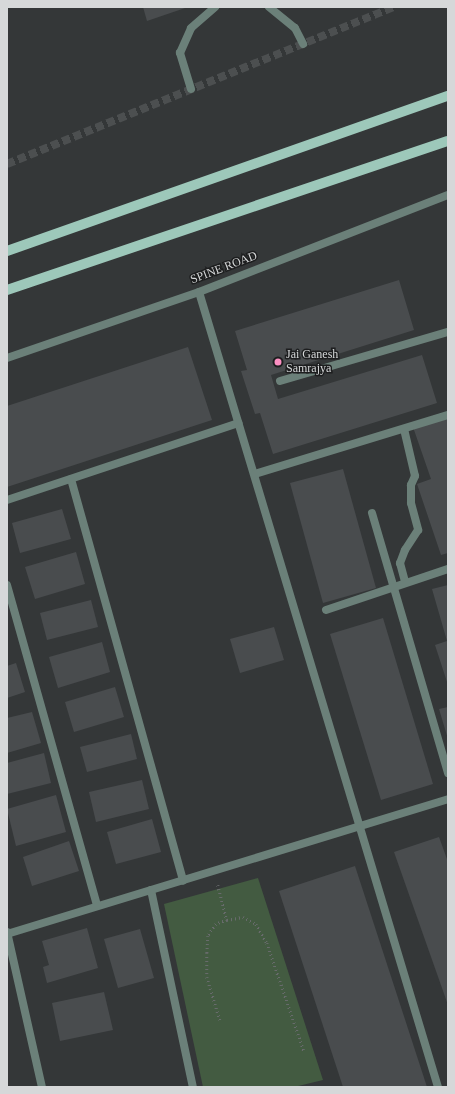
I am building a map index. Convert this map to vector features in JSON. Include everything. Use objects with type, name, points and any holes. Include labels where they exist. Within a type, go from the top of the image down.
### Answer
[{"type":"main road","points":[[7,251],[448,96]]},
{"type":"main road","points":[[7,290],[448,141]]},
{"type":"street","points":[[191,89],[180,53],[191,28],[214,7]]},
{"type":"street","points":[[269,7],[295,28],[303,44]]},
{"type":"street","name":"SPINE ROAD","points":[[7,358],[200,292],[448,195]]},
{"type":"street","points":[[200,292],[361,825],[438,1087]]},
{"type":"street","points":[[280,381],[448,332]]},
{"type":"street","points":[[255,474],[448,415]]},
{"type":"street","points":[[7,500],[239,424]]},
{"type":"street","points":[[404,429],[415,476],[411,485],[411,503],[418,530],[405,550],[400,563],[405,582]]},
{"type":"street","points":[[71,479],[183,881]]},
{"type":"street","points":[[372,512],[392,586],[448,773]]},
{"type":"street","points":[[326,610],[392,586],[448,569]]},
{"type":"street","points":[[7,585],[97,906]]},
{"type":"street","points":[[42,1087],[7,934],[448,799]]},
{"type":"street","points":[[151,890],[193,1087]]},
{"type":"path","points":[[214,871],[227,920]]},
{"type":"path","points":[[220,1020],[207,977],[208,936],[216,924],[227,920],[243,918],[256,924],[267,943],[304,1051]]},
{"type":"green space","points":[[258,878],[323,1080],[294,1087],[203,1087],[164,904]]},
{"type":"building","points":[[143,7],[188,7],[147,21]]},
{"type":"building","name":"Jai Ganesh Samrajya","points":[[399,280],[414,330],[271,375],[278,399],[422,355],[437,403],[273,454],[260,413],[255,414],[241,371],[247,370],[235,331]]},
{"type":"building","points":[[188,347],[212,420],[7,487],[7,406]]},
{"type":"building","points":[[448,416],[448,553],[441,555],[417,484],[431,479],[413,427]]},
{"type":"building","points":[[343,469],[376,588],[323,603],[290,483]]},
{"type":"building","points":[[62,509],[71,539],[20,553],[12,523]]},
{"type":"building","points":[[76,552],[85,584],[35,599],[25,567]]},
{"type":"building","points":[[448,585],[448,685],[435,645],[447,641],[432,589]]},
{"type":"building","points":[[91,600],[98,627],[47,640],[40,613]]},
{"type":"building","points":[[383,618],[433,784],[381,800],[330,634]]},
{"type":"building","points":[[274,627],[284,660],[240,673],[230,639]]},
{"type":"building","points":[[102,642],[110,672],[58,688],[49,657]]},
{"type":"building","points":[[16,663],[25,692],[7,698],[7,666]]},
{"type":"building","points":[[115,687],[124,717],[74,732],[65,702]]},
{"type":"building","points":[[448,707],[448,739],[439,709]]},
{"type":"building","points":[[32,712],[41,743],[7,753],[7,718]]},
{"type":"building","points":[[131,734],[137,759],[87,772],[80,747]]},
{"type":"building","points":[[44,753],[51,783],[7,794],[7,763]]},
{"type":"building","points":[[142,780],[149,809],[96,822],[89,792]]},
{"type":"building","points":[[56,795],[66,832],[16,846],[7,809]]},
{"type":"building","points":[[152,819],[161,852],[116,864],[107,832]]},
{"type":"building","points":[[439,837],[448,862],[448,1005],[394,852]]},
{"type":"building","points":[[69,841],[79,871],[32,886],[23,857]]},
{"type":"building","points":[[355,866],[427,1087],[343,1087],[279,891]]},
{"type":"building","points":[[87,928],[98,968],[47,983],[43,967],[49,965],[42,941]]},
{"type":"building","points":[[140,929],[154,978],[118,988],[104,939]]},
{"type":"building","points":[[104,992],[113,1030],[60,1041],[52,1003]]},
{"type":"tunnel","points":[[7,164],[393,7]]},
{"type":"place","name":"Jai Ganesh Samrajya","points":[[278,362]]}]
